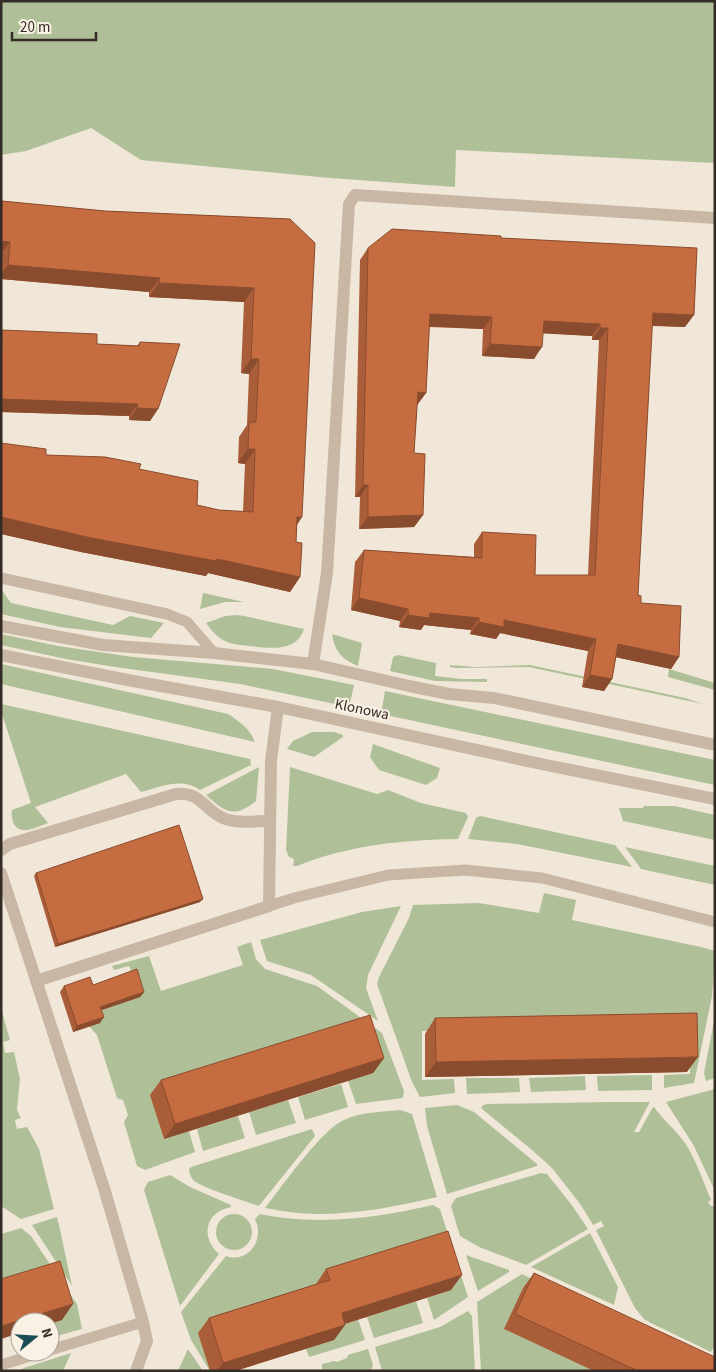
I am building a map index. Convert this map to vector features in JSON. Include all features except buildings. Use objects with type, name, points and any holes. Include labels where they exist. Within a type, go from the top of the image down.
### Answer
[{"type":"street","points":[[313,664],[327,573],[349,204],[354,195],[715,218]]},
{"type":"street","points":[[1,626],[103,645],[214,653],[313,664],[409,686],[449,694],[494,698],[715,745]]},
{"type":"street","name":"Klonowa","points":[[1,655],[278,707],[546,765],[715,799]]},
{"type":"street","points":[[36,981],[269,906],[271,760],[278,707]]},
{"type":"street","points":[[6,847],[176,794],[187,793],[195,797],[223,818],[237,821],[269,822]]},
{"type":"street","points":[[1,873],[104,1188],[143,1322],[146,1341],[136,1371]]},
{"type":"lane","points":[[1,578],[167,614],[187,622],[214,653]]},
{"type":"lane","points":[[269,906],[388,874],[466,870],[542,878],[715,922]]},
{"type":"lane","points":[[60,1347],[143,1322]]},
{"type":"green space","points":[[1,1],[715,1],[715,163],[456,150],[455,187],[330,178],[141,160],[91,128],[26,151],[1,155]]},
{"type":"green space","points":[[1,589],[11,603],[113,625],[130,616],[164,623],[151,638],[60,627],[1,614]]},
{"type":"green space","points":[[203,593],[244,602],[225,602],[200,609]]},
{"type":"green space","points":[[237,615],[304,629],[295,642],[281,647],[265,648],[239,645],[226,641],[216,635],[206,623],[225,616]]},
{"type":"green space","points":[[1,634],[58,646],[133,657],[273,669],[354,685],[349,707],[240,684],[66,659],[1,645]]},
{"type":"green space","points":[[332,634],[362,643],[358,666],[347,661],[340,654]]},
{"type":"green space","points":[[398,655],[436,663],[435,676],[487,679],[487,682],[435,681],[390,671],[393,657]]},
{"type":"green space","points":[[1,664],[228,714],[247,729],[255,742],[1,684]]},
{"type":"green space","points":[[450,665],[475,667],[530,665],[685,698],[703,704],[529,667],[457,668],[450,667]]},
{"type":"green space","points":[[669,669],[715,683],[715,690],[668,677]]},
{"type":"green space","points":[[385,691],[715,760],[715,785],[381,714]]},
{"type":"green space","points":[[1,704],[250,759],[251,765],[200,790],[186,784],[171,784],[141,792],[126,774],[35,807],[48,823],[29,830],[19,829],[13,822],[12,810],[31,803],[1,711]]},
{"type":"green space","points":[[312,732],[334,732],[343,735],[343,737],[314,757],[287,749],[293,741]]},
{"type":"green space","points":[[373,744],[440,768],[437,778],[426,785],[379,770],[370,757]]},
{"type":"green space","points":[[259,767],[256,801],[248,807],[242,810],[230,811],[219,806],[206,795]]},
{"type":"green space","points":[[290,767],[377,794],[388,790],[421,803],[466,813],[468,817],[458,839],[397,842],[356,848],[293,866],[294,859],[289,857],[286,850]]},
{"type":"green space","points":[[644,806],[675,806],[715,815],[715,840],[623,821],[619,808],[643,808]]},
{"type":"green space","points":[[480,816],[615,845],[632,867],[517,844],[468,839],[476,818]]},
{"type":"green space","points":[[625,847],[715,866],[715,885],[641,869]]},
{"type":"green space","points":[[544,893],[576,900],[572,920],[715,951],[712,996],[694,1083],[664,1088],[664,1075],[690,1074],[689,1029],[547,1028],[422,1031],[422,1080],[454,1079],[455,1093],[420,1097],[412,1082],[377,984],[409,918],[413,905],[479,903],[539,913]]},
{"type":"green space","points":[[401,906],[368,975],[366,988],[378,1021],[311,975],[267,961],[260,940],[362,912]]},
{"type":"green space","points":[[251,942],[256,959],[265,969],[317,986],[382,1033],[404,1091],[403,1098],[356,1104],[348,1081],[151,1095],[164,1139],[189,1131],[195,1152],[145,1170],[137,1166],[124,1122],[128,1115],[123,1100],[117,1098],[97,1035],[89,1026],[100,1023],[94,1007],[133,975],[129,966],[114,970],[112,966],[149,956],[161,991],[243,965],[237,947]]},
{"type":"green space","points":[[1,1008],[10,1040],[3,1042],[5,1053],[14,1052],[20,1079],[17,1110],[21,1118],[15,1120],[17,1129],[27,1127],[39,1149],[54,1209],[21,1219],[1,1206]]},
{"type":"green space","points":[[715,1016],[715,1078],[706,1081],[704,1073]]},
{"type":"green space","points":[[652,1075],[652,1090],[598,1091],[597,1076]]},
{"type":"green space","points":[[585,1076],[586,1090],[531,1092],[529,1078]]},
{"type":"green space","points":[[466,1078],[519,1078],[520,1092],[467,1094]]},
{"type":"green space","points":[[341,1084],[348,1107],[305,1120],[298,1097]]},
{"type":"green space","points":[[715,1089],[715,1191],[694,1146],[666,1102]]},
{"type":"green space","points":[[288,1100],[296,1123],[256,1135],[249,1112]]},
{"type":"green space","points":[[650,1102],[634,1132],[639,1132],[654,1107],[685,1143],[696,1163],[711,1200],[708,1202],[711,1206],[714,1206],[715,1345],[711,1352],[644,1319],[635,1308],[596,1230],[604,1226],[601,1221],[593,1225],[581,1205],[552,1168],[481,1108],[487,1104]]},
{"type":"green space","points":[[457,1105],[474,1112],[537,1164],[537,1166],[447,1194],[427,1126],[425,1108]]},
{"type":"green space","points":[[400,1110],[412,1114],[437,1197],[378,1209],[333,1214],[265,1208],[314,1147],[335,1126],[357,1115]]},
{"type":"green space","points":[[238,1116],[245,1138],[203,1151],[197,1129]]},
{"type":"green space","points":[[312,1129],[315,1136],[259,1206],[197,1183],[190,1175],[189,1169],[191,1167]]},
{"type":"green space","points":[[541,1173],[547,1174],[588,1229],[526,1265],[479,1247],[460,1236],[451,1206],[456,1198]]},
{"type":"green space","points":[[170,1175],[190,1187],[231,1205],[231,1207],[215,1214],[208,1226],[209,1240],[219,1254],[180,1306],[144,1190],[148,1182]]},
{"type":"green space","points":[[433,1205],[440,1209],[468,1297],[434,1320],[427,1298],[451,1290],[316,1285],[199,1333],[210,1371],[191,1340],[181,1312],[226,1256],[234,1258],[242,1256],[253,1248],[258,1234],[255,1219],[260,1214],[282,1218],[347,1219],[390,1214]]},
{"type":"green space","points":[[234,1214],[241,1215],[247,1219],[251,1225],[251,1239],[247,1245],[241,1249],[234,1250],[227,1249],[221,1245],[217,1239],[216,1232],[217,1225],[221,1219],[227,1215]]},
{"type":"green space","points":[[57,1217],[59,1225],[72,1286],[32,1225]]},
{"type":"green space","points":[[21,1228],[31,1236],[77,1304],[82,1329],[60,1335],[60,1320],[62,1319],[60,1318],[60,1312],[47,1312],[1,1291],[1,1234]]},
{"type":"green space","points":[[590,1233],[618,1287],[614,1305],[531,1267]]},
{"type":"green space","points":[[466,1255],[509,1270],[509,1272],[478,1291]]},
{"type":"green space","points":[[522,1274],[550,1288],[594,1371],[481,1371],[477,1302]]},
{"type":"green space","points":[[416,1301],[423,1323],[374,1338],[367,1317]]},
{"type":"green space","points":[[468,1311],[472,1316],[475,1371],[382,1371],[375,1347],[440,1327]]},
{"type":"green space","points":[[358,1319],[365,1340],[309,1357],[306,1349],[334,1340],[331,1328]]},
{"type":"green space","points":[[188,1349],[203,1371],[178,1371]]},
{"type":"green space","points":[[368,1349],[373,1365],[371,1370],[322,1370],[322,1364],[337,1362],[347,1358],[348,1355]]},
{"type":"green space","points":[[71,1353],[63,1371],[18,1371],[43,1362],[60,1362],[60,1357]]}]
